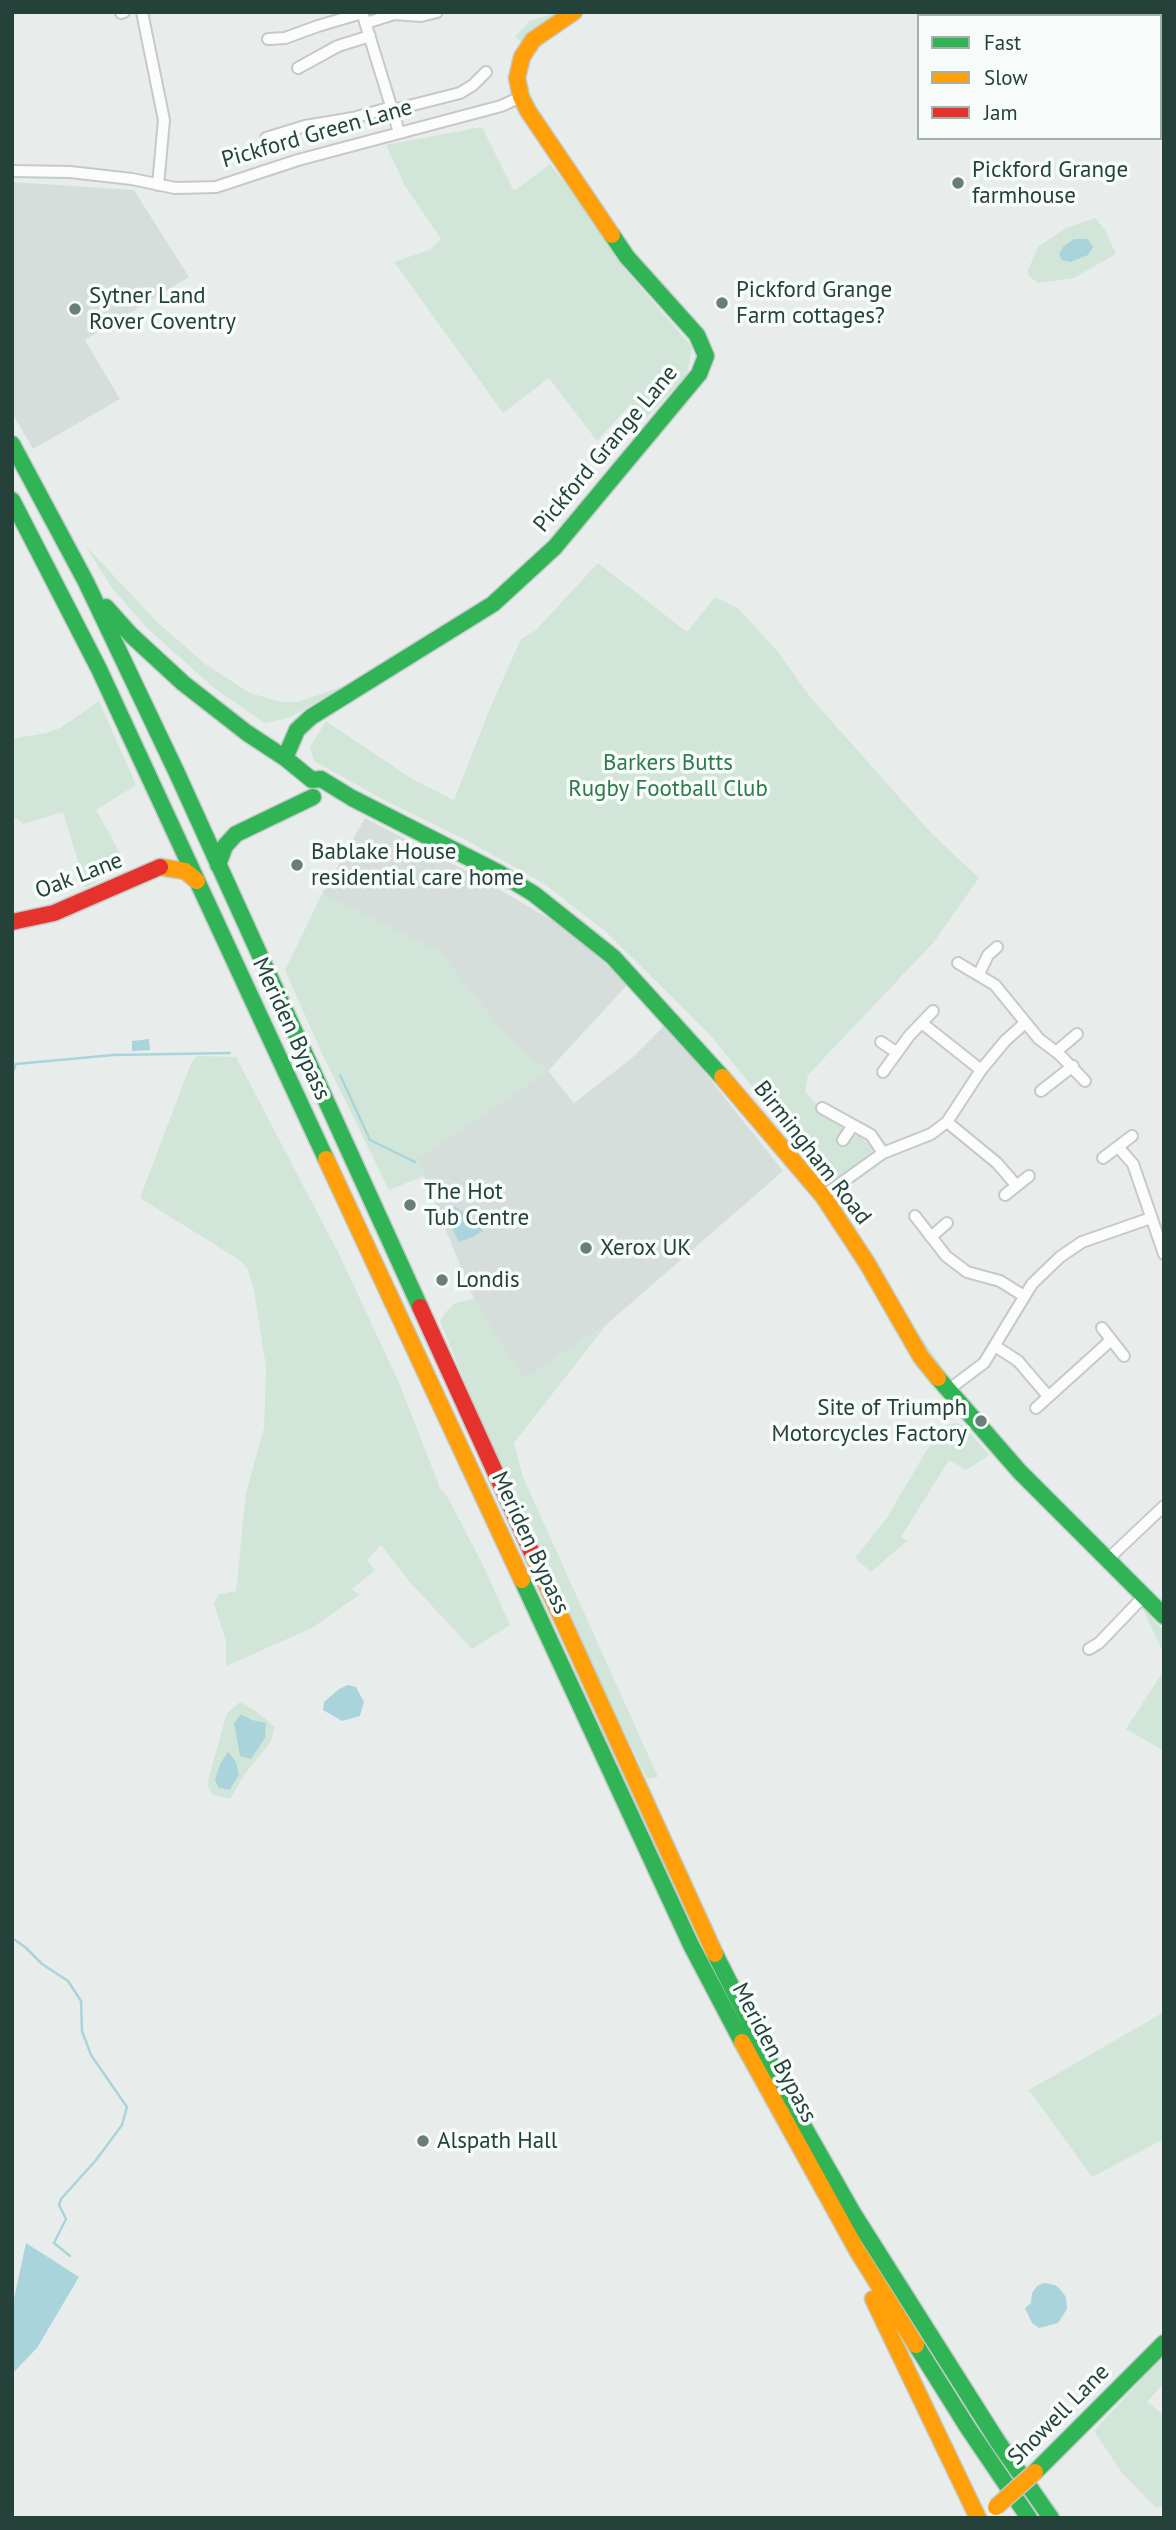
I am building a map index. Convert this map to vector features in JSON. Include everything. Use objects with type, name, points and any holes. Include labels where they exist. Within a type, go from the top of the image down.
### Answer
[{"type":"main road","points":[[522,97],[517,78],[526,49],[533,40],[574,12]]},
{"type":"main road","name":"Pickford Grange Lane","points":[[285,758],[297,730],[311,717],[493,604],[555,547],[699,374],[705,363],[704,347],[696,335],[627,257],[528,111],[522,97]]},
{"type":"main road","points":[[12,444],[86,582]]},
{"type":"main road","points":[[12,499],[32,537]]},
{"type":"main road","points":[[12,507],[32,537]]},
{"type":"main road","name":"Meriden Bypass","points":[[32,537],[99,669],[691,1945],[787,2126],[858,2252],[968,2428],[1029,2518]]},
{"type":"main road","name":"Birmingham Road","points":[[86,582],[122,625],[161,664],[212,707],[285,758],[319,789],[352,798],[389,815],[512,881],[534,894],[593,940],[651,996],[823,1196],[867,1263],[921,1357],[948,1390],[1020,1472],[1164,1616]]},
{"type":"main road","name":"Meriden Bypass","points":[[86,582],[723,1969],[796,2113],[853,2213],[998,2442],[1051,2518]]},
{"type":"main road","points":[[218,865],[225,846],[236,834],[319,789]]},
{"type":"main road","points":[[177,837],[173,849],[160,867],[185,871],[199,883]]},
{"type":"main road","name":"Oak Lane","points":[[12,922],[54,913],[160,867]]},
{"type":"main road","points":[[858,2252],[867,2286],[978,2518]]},
{"type":"main road","name":"Showell Lane","points":[[990,2512],[1035,2472],[1164,2343]]},
{"type":"street","points":[[142,12],[164,120],[159,185]]},
{"type":"street","points":[[268,39],[285,38],[318,26],[363,16],[421,16],[438,12]]},
{"type":"street","points":[[363,16],[399,132]]},
{"type":"street","points":[[298,68],[338,46],[370,36]]},
{"type":"street","points":[[266,138],[305,125],[353,118],[460,93],[486,72]]},
{"type":"street","name":"Pickford Green Lane","points":[[12,171],[70,172],[191,190],[216,187],[298,160],[501,106],[522,97]]},
{"type":"street","points":[[979,974],[988,956],[997,947]]},
{"type":"street","points":[[958,963],[995,985],[1039,1039],[1057,1051],[1085,1080]]},
{"type":"street","points":[[883,1072],[896,1052],[933,1011]]},
{"type":"street","points":[[823,1196],[883,1153],[931,1134],[947,1122],[981,1070],[1004,1041],[1025,1023]]},
{"type":"street","points":[[923,1024],[981,1070]]},
{"type":"street","points":[[1057,1051],[1077,1034]]},
{"type":"street","points":[[881,1042],[896,1052]]},
{"type":"street","points":[[1041,1091],[1073,1066]]},
{"type":"street","points":[[822,1108],[871,1135],[883,1153]]},
{"type":"street","points":[[947,1122],[997,1163],[1016,1185]]},
{"type":"street","points":[[843,1140],[853,1125]]},
{"type":"street","points":[[1103,1158],[1132,1136]]},
{"type":"street","points":[[1119,1148],[1133,1164],[1164,1254]]},
{"type":"street","points":[[1005,1195],[1029,1176]]},
{"type":"street","points":[[915,1216],[946,1256],[967,1272],[1000,1281],[1024,1296]]},
{"type":"street","points":[[948,1390],[984,1363],[1032,1284],[1060,1257],[1082,1242],[1152,1218]]},
{"type":"street","points":[[931,1237],[947,1223]]},
{"type":"street","points":[[1102,1328],[1124,1356]]},
{"type":"street","points":[[1036,1408],[1110,1341]]},
{"type":"street","points":[[995,1346],[1018,1361],[1048,1396]]},
{"type":"street","points":[[1108,1559],[1164,1506]]},
{"type":"street","points":[[1089,1649],[1099,1643],[1144,1596]]},
{"type":"shaded area","name":"Sytner Land Rover Coventry","points":[[12,182],[134,190],[189,277],[85,340],[120,399],[33,449],[12,413]]},
{"type":"shaded area","points":[[365,818],[478,877],[567,929],[628,984],[548,1071],[574,1103],[632,1058],[666,1024],[783,1171],[607,1324],[525,1380],[477,1307],[417,1159],[547,1071],[510,1041],[439,952],[322,894]]},
{"type":"green space","points":[[558,12],[522,42],[515,37],[530,21]]},
{"type":"green space","points":[[482,127],[514,191],[550,164],[579,201],[623,267],[692,347],[687,375],[647,417],[631,404],[597,441],[549,378],[503,413],[394,262],[429,250],[441,239],[405,186],[386,145]]},
{"type":"green space","points":[[1095,218],[1105,230],[1116,254],[1074,278],[1038,283],[1029,276],[1028,270],[1038,247],[1066,228]]},
{"type":"green space","points":[[85,545],[157,622],[205,664],[250,693],[281,702],[298,702],[344,686],[289,718],[265,723],[214,688],[147,628],[112,588]]},
{"type":"green space","name":"Barkers Butts Rugby Football Club","points":[[598,563],[687,632],[715,597],[739,609],[778,652],[811,698],[932,834],[979,878],[933,943],[808,1075],[805,1091],[826,1116],[860,1136],[874,1150],[831,1183],[710,1035],[605,931],[543,883],[314,761],[310,747],[326,721],[412,779],[454,800],[490,708],[521,639],[536,630]]},
{"type":"green space","points":[[99,701],[136,785],[96,810],[125,862],[86,888],[63,812],[23,824],[12,815],[12,739],[60,728]]},
{"type":"green space","points":[[322,894],[439,952],[510,1041],[548,1071],[418,1159],[424,1176],[389,1190],[319,1047],[285,970]]},
{"type":"green space","points":[[197,1056],[236,1057],[340,1256],[400,1385],[440,1488],[447,1496],[484,1567],[510,1625],[472,1649],[408,1580],[381,1545],[367,1560],[375,1570],[352,1589],[359,1595],[312,1628],[226,1666],[226,1641],[214,1604],[219,1594],[236,1591],[246,1493],[264,1428],[266,1367],[254,1290],[247,1268],[241,1261],[140,1198],[191,1063]]},
{"type":"green space","points":[[838,1201],[920,1336],[949,1377],[943,1374],[916,1335],[837,1206]]},
{"type":"green space","points":[[474,1299],[525,1380],[607,1324],[514,1443],[523,1477],[658,1777],[647,1779],[551,1579],[440,1321],[455,1303]]},
{"type":"green space","points":[[956,1423],[964,1426],[989,1455],[966,1470],[949,1460],[901,1537],[907,1541],[871,1572],[855,1558],[888,1516],[926,1451],[946,1425]]},
{"type":"green space","points":[[1142,1607],[1164,1631],[1164,1654]]},
{"type":"green space","points":[[1164,1670],[1164,1751],[1126,1729]]},
{"type":"green space","points":[[240,1702],[275,1727],[270,1743],[247,1771],[230,1799],[213,1795],[207,1784],[227,1713]]},
{"type":"green space","points":[[1164,2012],[1164,2139],[1092,2177],[1029,2090]]},
{"type":"green space","points":[[1164,2355],[1164,2383],[1147,2402],[1164,2415],[1164,2503],[1157,2509],[1122,2473],[1094,2431]]},
{"type":"water","points":[[1074,239],[1088,239],[1093,247],[1088,255],[1070,262],[1062,260],[1059,254],[1063,247]]},
{"type":"water","points":[[149,1039],[150,1050],[132,1051],[132,1041]]},
{"type":"water","points":[[454,1206],[472,1218],[483,1231],[459,1242],[447,1219],[449,1209]]},
{"type":"water","points":[[348,1685],[356,1687],[364,1702],[360,1716],[342,1721],[323,1710],[324,1702]]},
{"type":"water","points":[[241,1714],[266,1723],[265,1738],[251,1759],[240,1756],[234,1723]]},
{"type":"water","points":[[228,1752],[236,1762],[239,1774],[230,1790],[219,1788],[215,1780],[220,1764]]},
{"type":"water","points":[[26,2243],[79,2277],[37,2348],[12,2374],[12,2308]]},
{"type":"water","points":[[1044,2283],[1060,2289],[1066,2297],[1067,2309],[1058,2323],[1039,2328],[1032,2323],[1025,2308],[1031,2303],[1032,2293],[1037,2286]]},
{"type":"waterway","points":[[12,1074],[16,1064],[113,1055],[230,1053]]},
{"type":"waterway","points":[[340,1075],[370,1140],[415,1162]]},
{"type":"waterway","points":[[12,1938],[42,1964],[68,1981],[81,2001],[82,2031],[91,2055],[127,2107],[122,2125],[96,2160],[61,2199],[59,2205],[66,2219],[54,2243],[70,2256]]},
{"type":"traffic: fast","points":[[312,780],[285,758],[297,730],[311,717],[493,604],[555,547],[699,374],[706,356],[697,335],[627,257],[612,235]]},
{"type":"traffic: fast","points":[[12,444],[86,582],[176,771],[420,1307]]},
{"type":"traffic: fast","points":[[12,500],[99,669],[326,1159]]},
{"type":"traffic: fast","points":[[106,607],[131,635],[183,683],[247,733],[285,758]]},
{"type":"traffic: fast","points":[[312,780],[321,779],[534,894],[613,957],[722,1077]]},
{"type":"traffic: fast","points":[[218,865],[225,846],[236,834],[313,797]]},
{"type":"traffic: fast","points":[[938,1378],[1020,1472],[1164,1616]]},
{"type":"traffic: fast","points":[[522,1580],[691,1945],[742,2042]]},
{"type":"traffic: fast","points":[[715,1954],[796,2113],[853,2213],[998,2442],[1051,2518]]},
{"type":"traffic: fast","points":[[1035,2472],[1164,2343]]},
{"type":"traffic: fast","points":[[916,2345],[1029,2518]]},
{"type":"traffic: slow","points":[[574,12],[533,40],[522,57],[517,78],[521,97],[528,111],[612,235]]},
{"type":"traffic: slow","points":[[160,867],[185,871],[197,881]]},
{"type":"traffic: slow","points":[[722,1077],[823,1196],[867,1263],[921,1357],[938,1378]]},
{"type":"traffic: slow","points":[[326,1159],[522,1580]]},
{"type":"traffic: slow","points":[[531,1551],[715,1954]]},
{"type":"traffic: slow","points":[[742,2042],[858,2252],[916,2345]]},
{"type":"traffic: slow","points":[[873,2299],[978,2518]]},
{"type":"traffic: slow","points":[[996,2507],[1035,2472]]},
{"type":"traffic: jam","points":[[12,922],[54,913],[160,867]]},
{"type":"traffic: jam","points":[[420,1307],[531,1551]]},
{"type":"place","name":"Pickford Grange farmhouse","points":[[958,183]]},
{"type":"place","name":"Pickford Grange Farm cottages?","points":[[722,303]]},
{"type":"place","name":"Sytner Land Rover Coventry","points":[[75,309]]},
{"type":"place","name":"Bablake House residential care home","points":[[297,865]]},
{"type":"place","name":"The Hot Tub Centre","points":[[410,1205]]},
{"type":"place","name":"Xerox UK","points":[[586,1248]]},
{"type":"place","name":"Londis","points":[[442,1280]]},
{"type":"place","name":"Site of Triumph Motorcycles Factory","points":[[981,1421]]},
{"type":"place","name":"Alspath Hall","points":[[423,2141]]}]
